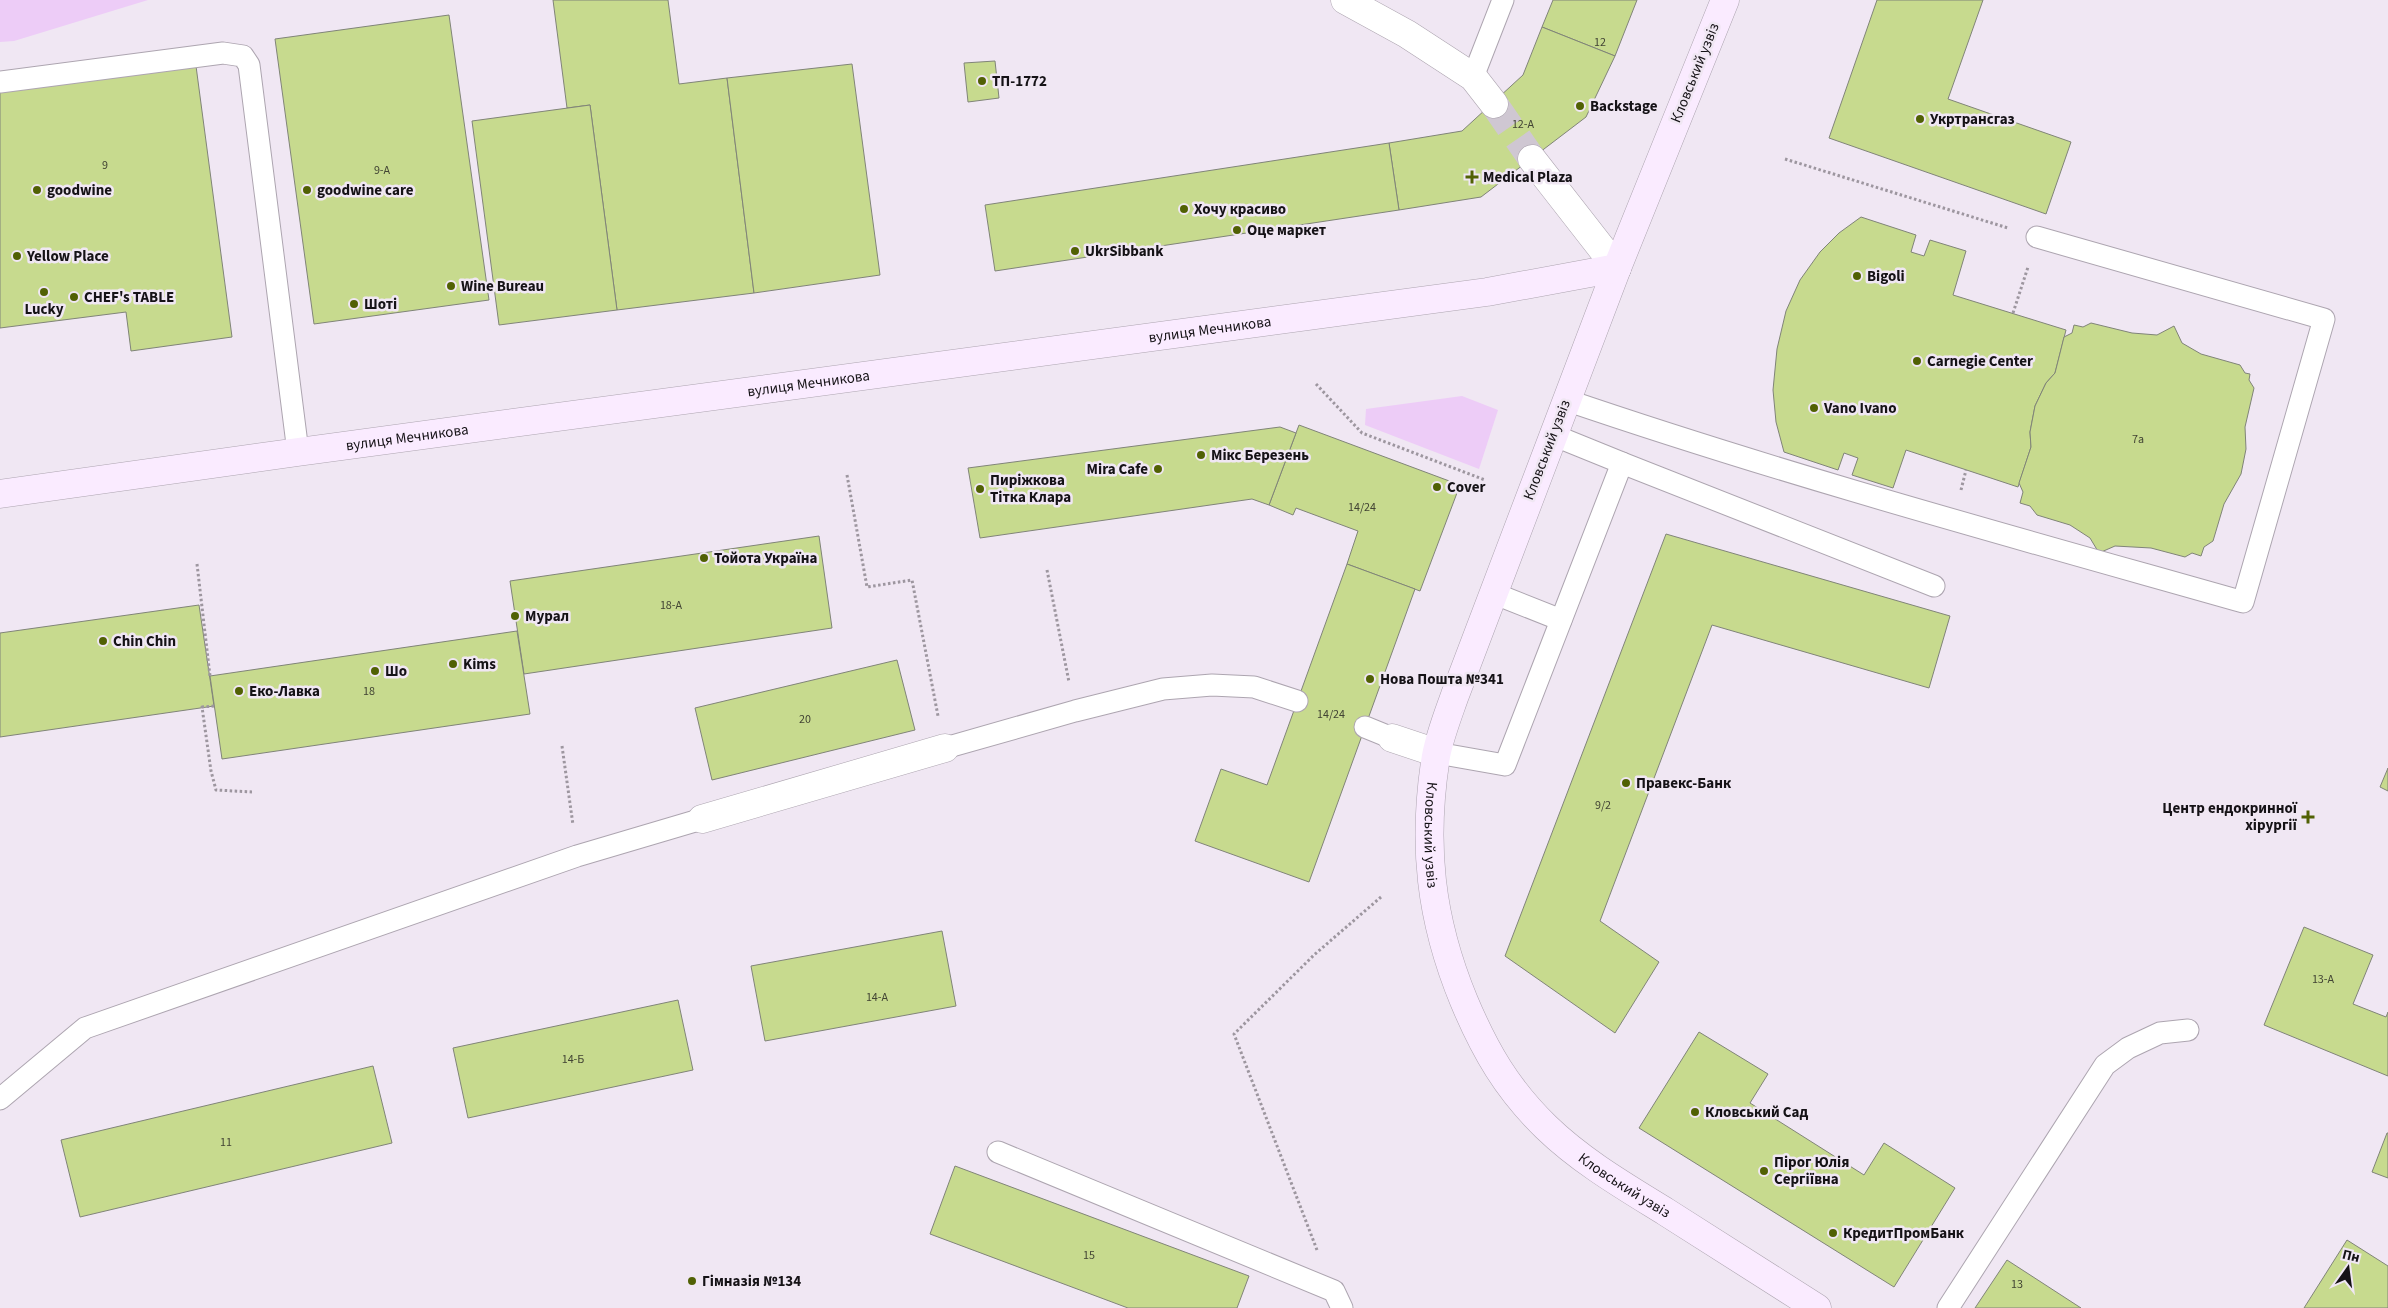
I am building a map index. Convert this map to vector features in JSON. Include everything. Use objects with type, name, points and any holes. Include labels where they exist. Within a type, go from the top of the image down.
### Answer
[{"type":"street","points":[[1345,0],[1407,34],[1473,77],[1494,104]]},
{"type":"street","name":"Кловський узвіз","points":[[1725,0],[1617,268],[1455,695],[1437,753],[1430,803],[1429,857],[1437,921],[1451,969],[1479,1036],[1502,1077],[1546,1127],[1598,1169],[1817,1308]]},
{"type":"street","points":[[1532,159],[1617,268]]},
{"type":"street","name":"вулиця Мечникова","points":[[0,494],[298,452],[1487,292],[1617,268]]},
{"type":"street","points":[[1392,738],[1437,753]]},
{"type":"street","points":[[702,819],[944,748]]},
{"type":"lane","points":[[1473,77],[1503,0]]},
{"type":"lane","points":[[0,82],[223,53],[243,56],[249,65],[298,452]]},
{"type":"lane","points":[[1566,400],[1661,432],[1943,516],[2243,602],[2324,319],[2037,238]]},
{"type":"lane","points":[[1553,435],[1934,586]]},
{"type":"lane","points":[[1437,753],[1505,765],[1622,462]]},
{"type":"lane","points":[[1493,593],[1560,620]]},
{"type":"lane","points":[[944,748],[1075,710],[1164,689],[1212,685],[1254,687],[1297,701]]},
{"type":"lane","points":[[1365,727],[1392,738]]},
{"type":"lane","points":[[0,1100],[85,1028],[577,856],[702,819]]},
{"type":"lane","points":[[1948,1308],[2105,1065],[2128,1048],[2160,1033],[2188,1030]]},
{"type":"lane","points":[[998,1152],[1338,1300]]},
{"type":"path","points":[[1785,159],[2037,238],[2012,314]]},
{"type":"path","points":[[1316,384],[1362,433],[1485,480]]},
{"type":"path","points":[[847,475],[867,587],[912,580],[944,748]]},
{"type":"path","points":[[197,564],[210,676]]},
{"type":"path","points":[[1047,570],[1075,710]]},
{"type":"path","points":[[214,706],[202,707],[211,771],[216,790],[252,792]]},
{"type":"path","points":[[562,746],[577,856]]},
{"type":"path","points":[[1338,1300],[1234,1034],[1314,955],[1381,897]]},
{"type":"shaded area","points":[[0,0],[148,0],[14,41],[0,42]]},
{"type":"shaded area","points":[[1462,396],[1498,410],[1479,469],[1365,425],[1366,409]]},
{"type":"building","points":[[553,0],[668,0],[679,84],[727,78],[754,293],[617,310],[590,105],[567,108]]},
{"type":"building","points":[[1553,0],[1637,0],[1615,56],[1542,27]]},
{"type":"building","name":"Укртрансгаз","points":[[1877,0],[1983,0],[1948,99],[2071,142],[2046,214],[1829,138]]},
{"type":"building","points":[[449,15],[489,300],[314,324],[275,39]]},
{"type":"building","points":[[1542,27],[1615,56],[1586,117],[1481,197],[1399,210],[1389,143],[1462,131],[1523,75]]},
{"type":"building","name":"ТП-1772","points":[[995,61],[999,98],[968,102],[964,63]]},
{"type":"building","points":[[852,64],[880,275],[754,293],[727,78]]},
{"type":"building","points":[[196,66],[232,337],[131,351],[126,312],[0,328],[0,91]]},
{"type":"building","points":[[590,105],[617,310],[499,325],[472,121]]},
{"type":"building","points":[[1389,143],[1399,210],[995,271],[985,205]]},
{"type":"building","name":"Carnegie Center","points":[[1861,217],[1916,235],[1911,252],[1924,256],[1930,240],[1966,251],[1953,295],[2066,330],[2055,373],[2046,383],[2035,406],[2030,432],[2031,447],[2018,487],[1906,450],[1893,488],[1852,475],[1858,458],[1844,453],[1838,470],[1784,452],[1776,422],[1773,390],[1777,349],[1786,311],[1800,280],[1820,252],[1839,233]]},
{"type":"building","points":[[2091,323],[2132,333],[2157,335],[2174,326],[2182,343],[2201,354],[2240,365],[2245,373],[2250,374],[2249,380],[2254,388],[2245,427],[2246,449],[2241,474],[2224,504],[2213,541],[2204,547],[2201,556],[2192,553],[2185,557],[2151,548],[2115,546],[2099,553],[2090,538],[2070,525],[2037,515],[2030,506],[2020,503],[2023,492],[2019,483],[2031,447],[2030,432],[2035,406],[2046,383],[2055,373],[2064,337],[2072,333],[2074,325],[2083,327]]},
{"type":"building","points":[[1299,425],[1460,485],[1420,591],[1347,564],[1358,531],[1296,508],[1293,515],[1269,505]]},
{"type":"building","points":[[1280,427],[1296,433],[1269,505],[1252,499],[980,538],[968,468]]},
{"type":"building","points":[[1666,534],[1950,616],[1929,688],[1712,625],[1600,921],[1659,962],[1615,1033],[1505,956]]},
{"type":"building","points":[[819,536],[832,628],[524,674],[510,581]]},
{"type":"building","points":[[1347,564],[1415,589],[1309,882],[1195,841],[1221,769],[1267,785]]},
{"type":"building","points":[[199,605],[214,706],[0,737],[0,633]]},
{"type":"building","points":[[517,631],[530,714],[222,759],[210,676]]},
{"type":"building","points":[[897,660],[915,730],[712,780],[695,708]]},
{"type":"building","points":[[2388,768],[2388,791],[2380,787]]},
{"type":"building","points":[[2304,927],[2373,955],[2353,1004],[2386,1017],[2388,1012],[2388,1076],[2264,1025]]},
{"type":"building","points":[[942,931],[956,1006],[765,1041],[751,966]]},
{"type":"building","points":[[678,1000],[693,1070],[468,1118],[453,1048]]},
{"type":"building","points":[[1699,1032],[1768,1074],[1750,1103],[1864,1175],[1884,1143],[1955,1188],[1894,1287],[1639,1128]]},
{"type":"building","points":[[373,1066],[392,1143],[80,1217],[61,1140]]},
{"type":"building","points":[[2388,1133],[2388,1178],[2372,1172]]},
{"type":"building","points":[[955,1166],[1249,1276],[1237,1308],[1128,1308],[930,1234]]},
{"type":"building","points":[[2347,1240],[2388,1266],[2388,1308],[2304,1308]]},
{"type":"building","points":[[2007,1260],[2081,1308],[1975,1308]]},
{"type":"tunnel","points":[[1494,104],[1532,159]]},
{"type":"place","name":"ТП-1772","points":[[982,81]]},
{"type":"place","name":"Backstage","points":[[1580,106]]},
{"type":"place","name":"Укртрансгаз","points":[[1920,119]]},
{"type":"place","name":"Medical Plaza","points":[[1472,177]]},
{"type":"place","name":"goodwine","points":[[37,190]]},
{"type":"place","name":"goodwine care","points":[[307,190]]},
{"type":"place","name":"Хочу красиво","points":[[1184,209]]},
{"type":"place","name":"Оце маркет","points":[[1237,230]]},
{"type":"place","name":"UkrSibbank","points":[[1075,251]]},
{"type":"place","name":"Yellow Place","points":[[17,256]]},
{"type":"place","name":"Bigoli","points":[[1857,276]]},
{"type":"place","name":"Wine Bureau","points":[[451,286]]},
{"type":"place","name":"Lucky","points":[[44,292]]},
{"type":"place","name":"CHEF's TABLE","points":[[74,297]]},
{"type":"place","name":"Шоті","points":[[354,304]]},
{"type":"place","name":"Carnegie Center","points":[[1917,361]]},
{"type":"place","name":"Vano Ivano","points":[[1814,408]]},
{"type":"place","name":"Мікс Березень","points":[[1201,455]]},
{"type":"place","name":"Mira Cafe","points":[[1158,469]]},
{"type":"place","name":"Cover","points":[[1437,487]]},
{"type":"place","name":"Пиріжкова Тітка Клара","points":[[980,489]]},
{"type":"place","name":"Тойота Україна","points":[[704,558]]},
{"type":"place","name":"Мурал","points":[[515,616]]},
{"type":"place","name":"Chin Chin","points":[[103,641]]},
{"type":"place","name":"Kims","points":[[453,664]]},
{"type":"place","name":"Шо","points":[[375,671]]},
{"type":"place","name":"Нова Пошта №341","points":[[1370,679]]},
{"type":"place","name":"Еко-Лавка","points":[[239,691]]},
{"type":"place","name":"Правекс-Банк","points":[[1626,783]]},
{"type":"place","name":"Центр ендокринної хірургії","points":[[2308,817]]},
{"type":"place","name":"Кловський Сад","points":[[1695,1112]]},
{"type":"place","name":"Пірог Юлія Сергіївна","points":[[1764,1171]]},
{"type":"place","name":"КредитПромБанк","points":[[1833,1233]]},
{"type":"place","name":"Гімназія №134","points":[[692,1281]]}]
